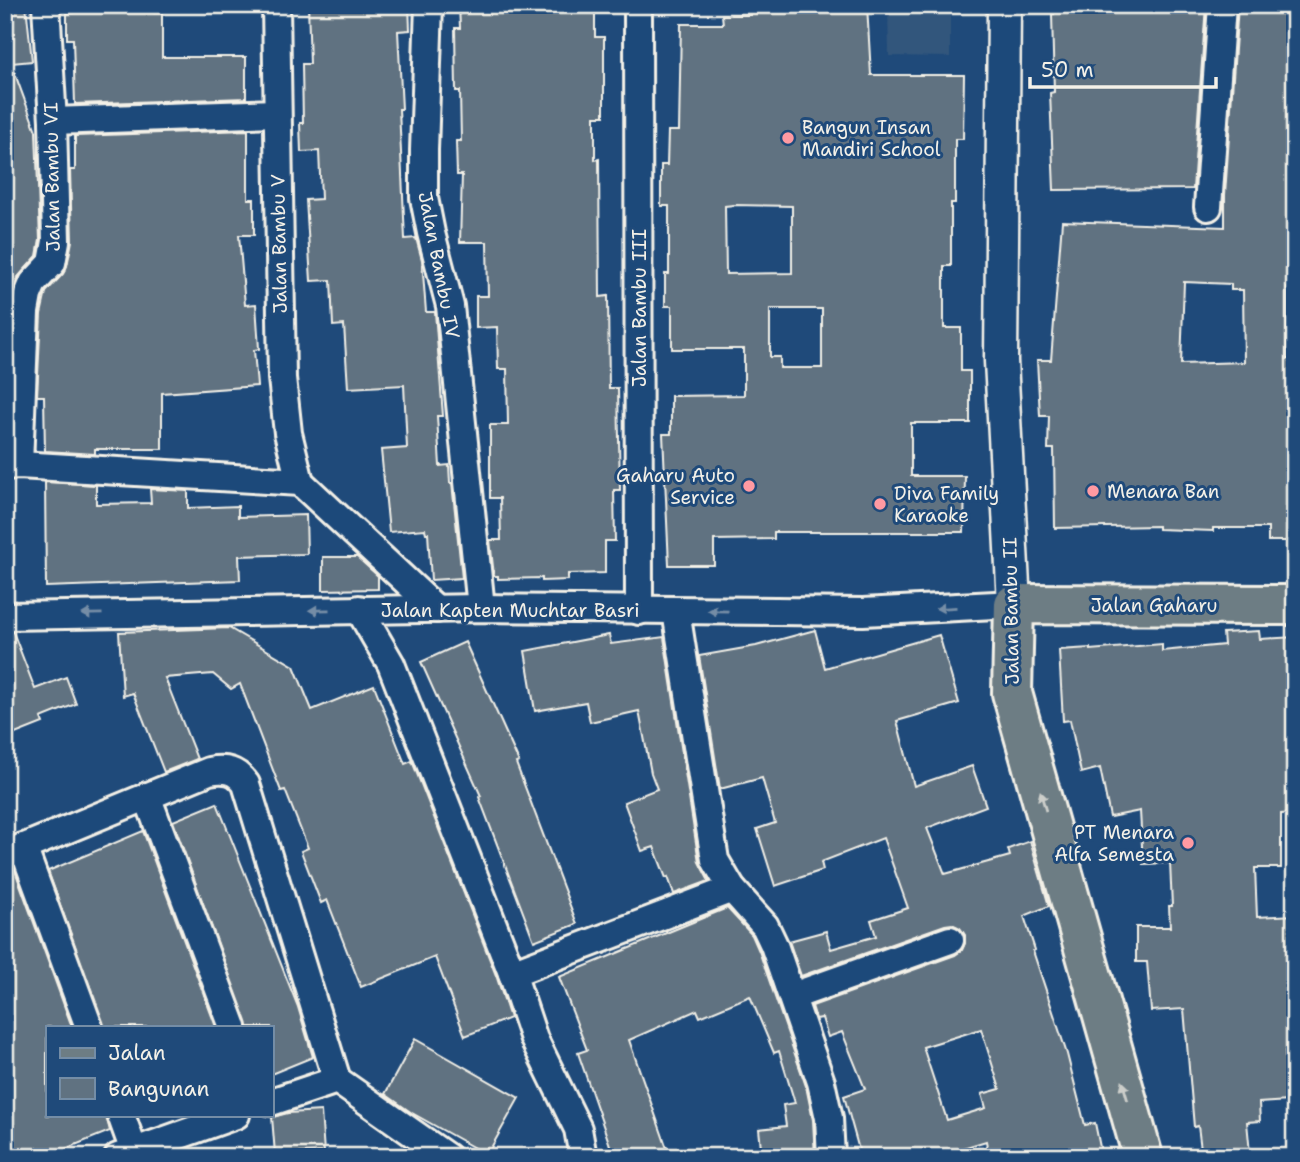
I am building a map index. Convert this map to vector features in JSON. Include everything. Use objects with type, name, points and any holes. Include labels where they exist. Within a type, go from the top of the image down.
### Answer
[{"type":"main road","name":"Jalan Gaharu","points":[[1014,604],[1295,605]]},
{"type":"main road","name":"Jalan Bambu II","points":[[1014,604],[1012,693],[1143,1157]]},
{"type":"street","name":"Jalan Bambu VI","points":[[12,466],[28,295],[33,283],[52,263],[56,241],[46,5]]},
{"type":"street","name":"Jalan Bambu V","points":[[276,5],[282,378],[288,432],[300,482]]},
{"type":"street","name":"Jalan Bambu IV","points":[[429,5],[424,198],[450,306],[481,608]]},
{"type":"street","name":"Jalan Bambu III","points":[[638,5],[639,611]]},
{"type":"street","name":"Jalan Bambu II","points":[[1004,5],[1001,361],[1014,604]]},
{"type":"street","points":[[1208,207],[1222,5]]},
{"type":"street","points":[[53,121],[276,114]]},
{"type":"street","points":[[12,466],[300,482],[436,609]]},
{"type":"street","name":"Jalan Kapten Muchtar Basri","points":[[5,616],[481,608],[863,612],[1014,604]]},
{"type":"street","points":[[359,609],[391,664],[512,973],[534,1039],[578,1129],[583,1157]]},
{"type":"street","points":[[676,611],[715,860],[732,889],[765,926],[793,996],[821,1082],[829,1118],[831,1157]]},
{"type":"street","points":[[89,1026],[14,851],[209,771],[234,771],[246,784],[337,1080],[447,1157]]},
{"type":"street","points":[[148,796],[233,1026]]},
{"type":"street","points":[[512,973],[732,889]]},
{"type":"street","points":[[793,996],[950,940]]},
{"type":"street","points":[[273,1101],[337,1080]]},
{"type":"street","points":[[121,1116],[126,1154],[233,1116]]},
{"type":"shaded area","points":[[888,5],[950,5],[950,57],[889,56]]},
{"type":"building","points":[[5,5],[26,5],[32,61],[11,63],[36,131],[40,240],[37,256],[18,277],[9,318],[5,318]]},
{"type":"building","points":[[74,5],[154,5],[154,13],[162,13],[162,57],[246,57],[246,98],[75,104],[73,39],[67,39],[67,13],[74,13]]},
{"type":"building","points":[[308,5],[409,5],[410,30],[398,31],[405,239],[416,238],[422,260],[426,312],[435,312],[443,416],[437,416],[440,466],[449,465],[462,578],[431,580],[428,533],[425,529],[389,532],[381,450],[407,448],[404,385],[348,388],[344,325],[333,326],[331,280],[311,281],[306,200],[321,199],[319,151],[301,152],[302,64],[310,64]]},
{"type":"building","points":[[459,5],[595,5],[595,37],[604,37],[604,116],[595,116],[595,160],[599,159],[600,297],[608,296],[609,388],[618,388],[620,490],[614,490],[615,541],[605,541],[605,573],[568,574],[568,580],[542,581],[542,578],[498,579],[498,576],[494,576],[490,540],[501,540],[500,498],[490,498],[490,425],[508,425],[507,369],[498,369],[497,327],[476,328],[476,296],[488,296],[487,242],[460,242],[462,175],[457,175],[456,141],[461,141],[460,91],[456,91],[455,28],[460,28]]},
{"type":"building","points":[[751,5],[867,5],[871,75],[964,75],[963,139],[955,139],[951,266],[944,266],[944,328],[961,328],[961,371],[970,371],[970,423],[911,423],[911,476],[965,476],[964,532],[774,532],[774,539],[714,540],[714,565],[669,565],[663,434],[671,434],[671,396],[744,395],[744,349],[672,349],[672,306],[665,306],[665,274],[669,274],[669,206],[661,206],[661,165],[667,165],[668,131],[679,131],[681,24],[723,24],[722,15],[751,15]],"holes":[[[725,206],[792,206],[792,273],[726,274]],[[770,309],[822,309],[822,368],[780,368],[780,357],[770,357]]]},
{"type":"building","points":[[1054,5],[1206,5],[1193,189],[1054,190],[1050,93],[1054,92]]},
{"type":"building","points":[[1238,5],[1295,5],[1295,288],[1287,288],[1287,359],[1295,359],[1295,541],[1268,541],[1268,528],[1213,528],[1213,531],[1158,529],[1158,526],[1055,528],[1054,449],[1048,449],[1049,416],[1040,416],[1037,360],[1051,360],[1062,221],[1225,227]],"holes":[[[1184,282],[1231,284],[1231,290],[1243,290],[1244,362],[1181,364]]]},
{"type":"building","points":[[248,130],[248,199],[254,199],[254,235],[239,235],[245,305],[256,304],[259,349],[254,350],[257,386],[162,393],[162,449],[95,449],[95,454],[45,451],[44,396],[37,396],[41,314],[46,292],[67,266],[72,241],[70,170],[75,170],[75,136]]},
{"type":"building","points":[[45,482],[96,485],[96,504],[151,503],[150,489],[188,491],[188,508],[238,506],[238,517],[306,515],[307,554],[239,556],[240,580],[46,587]]},
{"type":"building","points":[[323,557],[357,557],[378,576],[378,589],[323,590]]},
{"type":"building","points":[[229,628],[294,666],[312,710],[374,685],[405,764],[412,761],[497,978],[510,1018],[465,1036],[435,957],[361,987],[327,900],[321,903],[301,851],[308,848],[285,790],[281,791],[240,684],[231,689],[213,674],[165,678],[197,759],[164,772],[133,693],[123,696],[119,632]]},
{"type":"building","points":[[815,630],[825,668],[939,635],[959,703],[897,721],[914,786],[972,766],[986,806],[927,828],[945,874],[1010,856],[1008,849],[1030,841],[1049,906],[1024,916],[1067,1054],[1085,1125],[1095,1123],[1102,1157],[989,1157],[986,1141],[943,1154],[943,1157],[923,1157],[922,1150],[898,1157],[861,1157],[844,1096],[865,1089],[842,1032],[828,1037],[822,1018],[816,1019],[812,1006],[955,955],[962,950],[965,935],[960,928],[952,924],[945,925],[801,976],[789,941],[826,931],[831,949],[876,936],[871,920],[908,908],[883,838],[821,862],[823,870],[775,886],[757,829],[775,823],[762,778],[720,789],[699,656],[756,646]],"holes":[[[981,1029],[1000,1089],[982,1094],[986,1108],[947,1120],[923,1047]]]},
{"type":"building","points":[[1259,631],[1260,639],[1295,637],[1295,813],[1281,814],[1281,868],[1255,868],[1257,917],[1295,915],[1295,1050],[1285,1051],[1288,1101],[1259,1103],[1260,1121],[1247,1122],[1250,1153],[1202,1157],[1198,1126],[1194,1127],[1184,1009],[1151,1011],[1147,962],[1136,962],[1136,927],[1170,927],[1170,863],[1143,864],[1140,811],[1110,817],[1100,768],[1081,773],[1070,720],[1063,721],[1059,650],[1162,644],[1162,651],[1224,645],[1223,633]]},
{"type":"building","points":[[5,632],[13,632],[35,689],[66,677],[76,704],[41,718],[43,723],[5,738]]},
{"type":"building","points":[[609,635],[611,644],[664,637],[699,862],[709,881],[674,894],[654,847],[642,851],[624,802],[657,789],[651,773],[639,711],[590,722],[586,702],[535,711],[525,651]]},
{"type":"building","points":[[465,642],[519,762],[516,763],[577,924],[534,941],[479,797],[481,796],[421,662]]},
{"type":"building","points":[[217,803],[298,1007],[313,1057],[273,1073],[273,1026],[248,1026],[173,821]]},
{"type":"building","points":[[143,831],[216,1026],[104,1026],[48,871]]},
{"type":"building","points":[[14,868],[72,1026],[46,1026],[46,1116],[106,1116],[110,1131],[60,1151],[62,1157],[11,1157],[5,1142],[5,870]]},
{"type":"building","points":[[727,908],[752,935],[759,951],[806,1086],[813,1120],[815,1157],[762,1157],[759,1129],[786,1126],[783,1105],[795,1103],[779,1051],[774,1053],[750,996],[700,1017],[697,1010],[629,1040],[670,1157],[614,1157],[578,1053],[587,1050],[559,977]]},
{"type":"building","points":[[415,1039],[519,1098],[487,1155],[412,1113],[385,1094]]},
{"type":"building","points":[[321,1111],[324,1152],[275,1154],[272,1117]]},
{"type":"place","name":"Bangun Insan Mandiri School","points":[[788,138]]},
{"type":"place","name":"Gaharu Auto Service","points":[[749,486]]},
{"type":"place","name":"Menara Ban","points":[[1093,491]]},
{"type":"place","name":"Diva Family Karaoke","points":[[880,504]]},
{"type":"place","name":"PT Menara Alfa Semesta","points":[[1188,843]]}]
